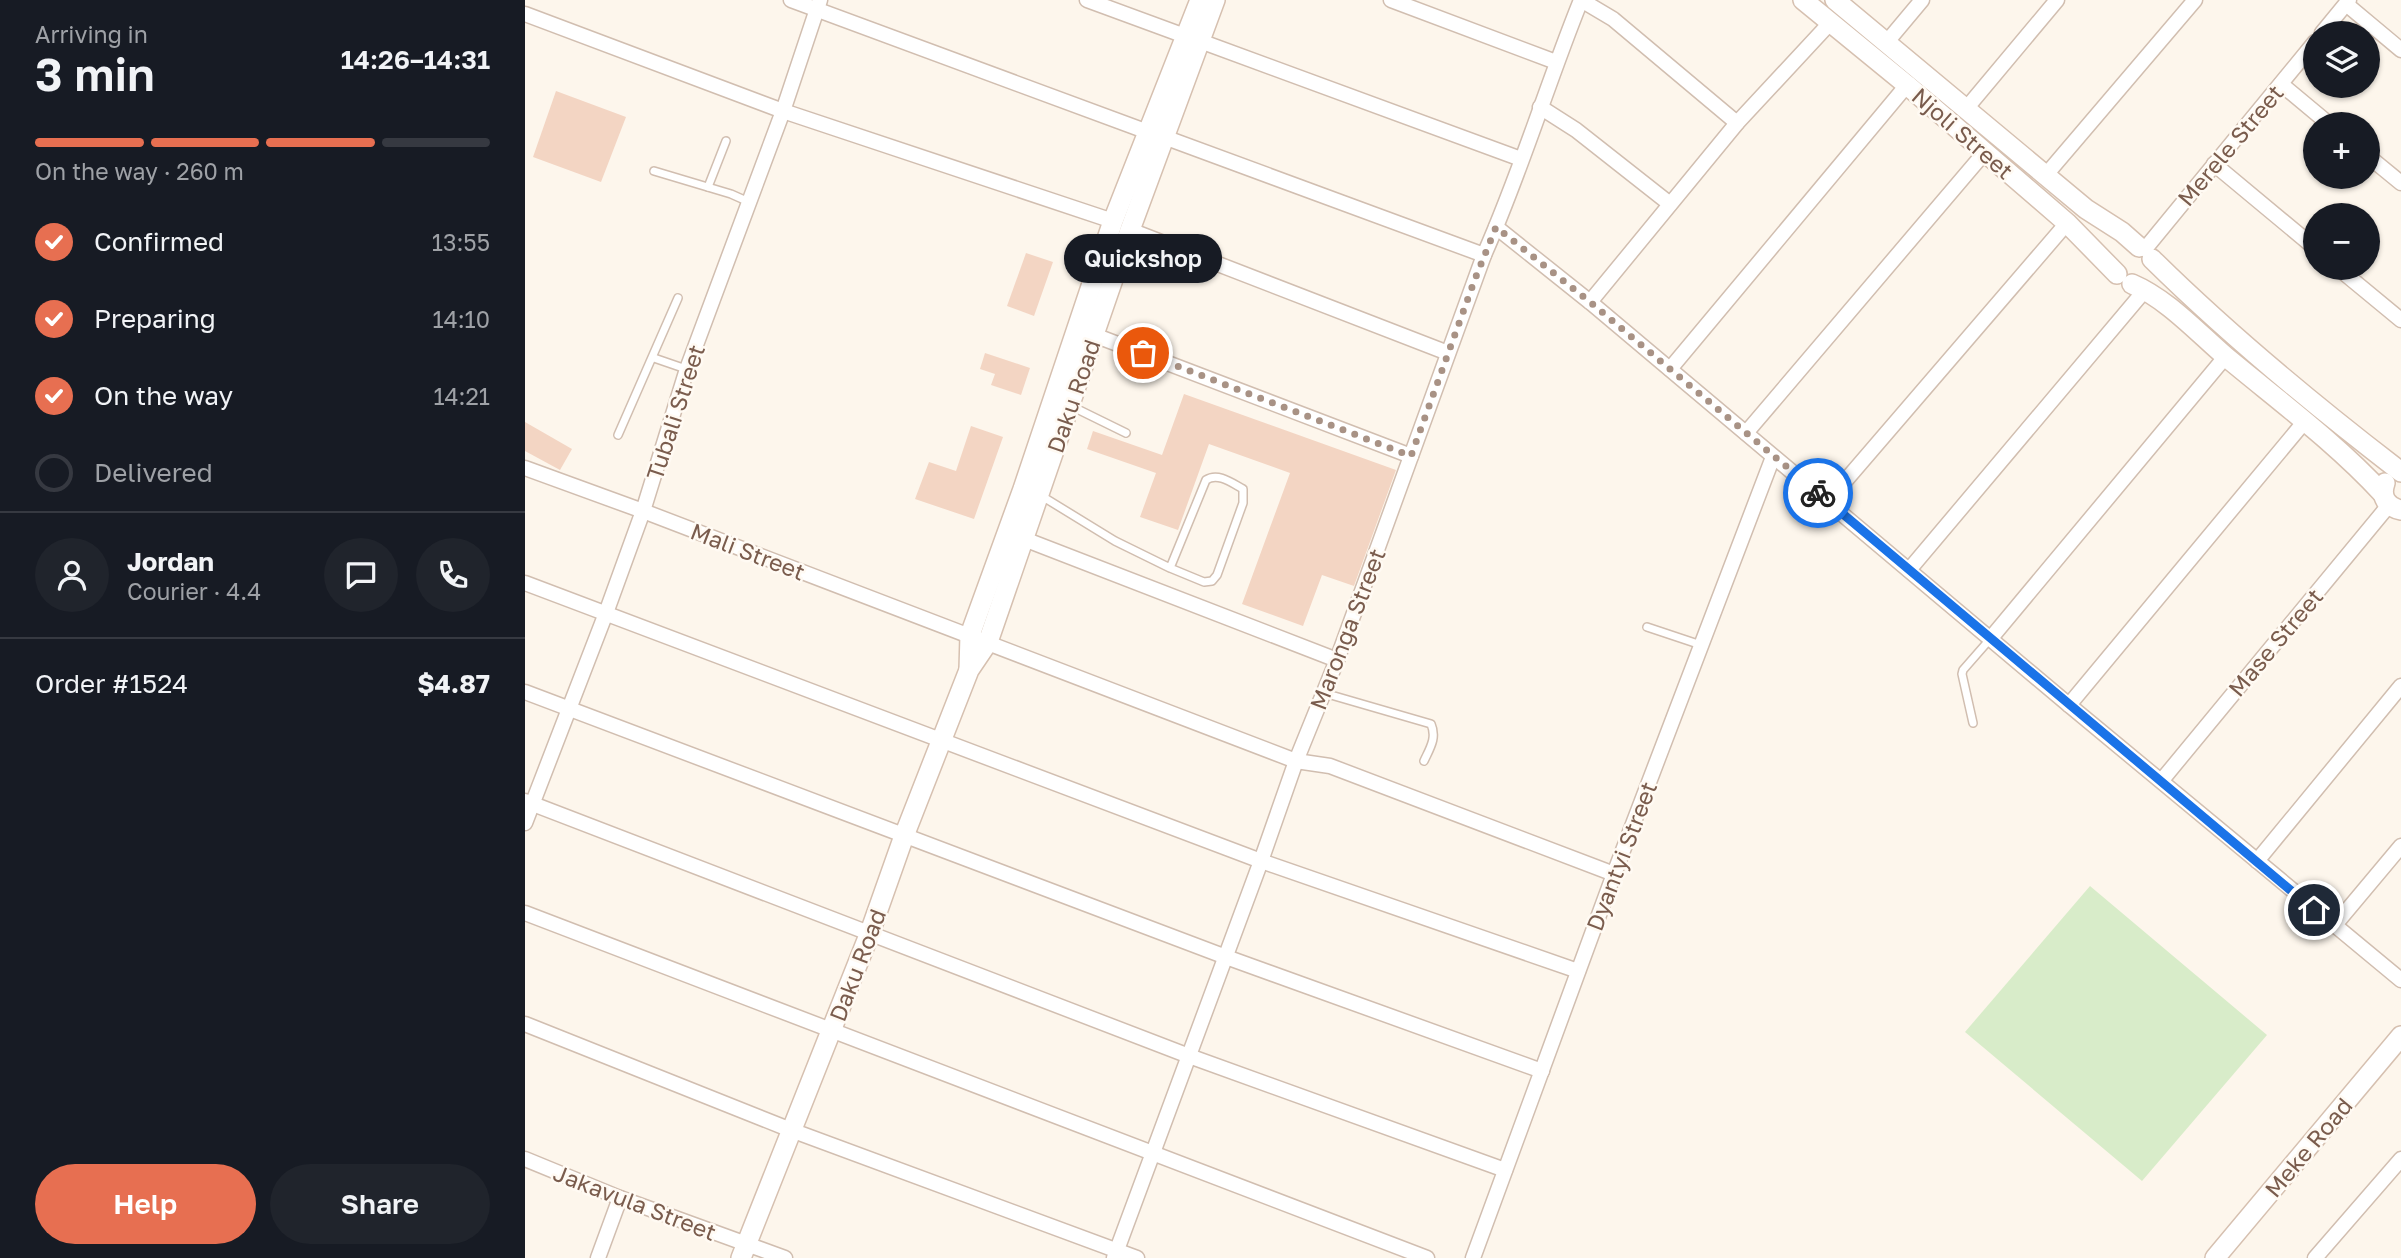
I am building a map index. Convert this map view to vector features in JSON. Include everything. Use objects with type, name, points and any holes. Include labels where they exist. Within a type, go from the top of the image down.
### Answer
[{"type":"street","points":[[791,0],[818,5],[1484,255]]},
{"type":"street","points":[[1087,0],[1521,159]]},
{"type":"street","name":"Daku Road","points":[[1193,38],[1200,0]]},
{"type":"street","name":"Daku Road","points":[[743,1251],[869,935],[904,836],[969,670],[1121,225],[1193,38],[1215,0]]},
{"type":"street","points":[[1391,0],[1556,62]]},
{"type":"street","points":[[1581,0],[1621,25],[1737,122]]},
{"type":"street","name":"Maronga Street","points":[[1116,1254],[1296,761],[1337,660],[1484,255],[1581,0]]},
{"type":"street","name":"Njoli Street","points":[[1803,0],[1985,152],[2131,283],[2355,463],[2395,506]]},
{"type":"street","name":"Njoli Street","points":[[1835,0],[2045,176],[2086,209],[2122,232],[2191,298],[2401,472]]},
{"type":"street","points":[[1886,43],[1922,0]]},
{"type":"street","points":[[1965,110],[2057,0]]},
{"type":"street","points":[[2045,176],[2195,0]]},
{"type":"street","points":[[2332,21],[2347,2],[2401,50]]},
{"type":"street","name":"Tubali Street","points":[[525,823],[528,802],[570,707],[607,613],[643,511],[687,369],[783,111],[818,5]]},
{"type":"street","points":[[525,14],[783,111],[1121,225],[1448,353]]},
{"type":"street","points":[[1590,302],[1737,122],[1830,23]]},
{"type":"street","name":"Merele Street","points":[[2145,252],[2303,57]]},
{"type":"street","points":[[2281,84],[2315,112]]},
{"type":"street","points":[[1670,369],[1907,85]]},
{"type":"street","points":[[1540,107],[1576,130],[1670,204]]},
{"type":"street","points":[[1746,433],[1985,152]]},
{"type":"street","points":[[2214,164],[2303,238]]},
{"type":"street","points":[[2380,166],[2401,183]]},
{"type":"street","points":[[1828,501],[2067,223]]},
{"type":"street","name":"Daku Road","points":[[979,639],[1024,540],[1031,492],[1071,405],[1094,335],[1121,225]]},
{"type":"street","points":[[1496,227],[1590,302],[2333,926],[2401,980]]},
{"type":"street","points":[[2126,247],[2145,252],[2152,272],[2138,284],[2131,283],[2115,262],[2126,247]]},
{"type":"street","points":[[2353,280],[2401,320]]},
{"type":"street","points":[[1909,570],[2131,283]]},
{"type":"street","points":[[1094,335],[1411,456]]},
{"type":"street","points":[[1991,638],[2225,356]]},
{"type":"street","points":[[2069,705],[2305,421]]},
{"type":"street","name":"Dyantyi Street","points":[[1473,1258],[1613,874],[1773,457]]},
{"type":"street","name":"Mali Street","points":[[525,468],[1296,761],[1330,766],[1613,874]]},
{"type":"street","points":[[2395,506],[2383,487],[2389,477],[2401,472]]},
{"type":"street","name":"Mase Street","points":[[2162,780],[2395,506]]},
{"type":"street","points":[[1024,540],[1337,660]]},
{"type":"street","points":[[525,583],[1261,861],[1578,971]]},
{"type":"street","points":[[2257,861],[2401,686]]},
{"type":"street","points":[[525,692],[1226,957],[1542,1070]]},
{"type":"street","points":[[528,802],[1189,1056],[1506,1170]]},
{"type":"street","points":[[2333,926],[2401,846]]},
{"type":"street","points":[[525,913],[1427,1258]]},
{"type":"street","points":[[525,1024],[791,1130],[1116,1254],[1137,1258]]},
{"type":"street","name":"Meke Road","points":[[2215,1258],[2401,1036]]},
{"type":"street","name":"Jakavula Street","points":[[525,1159],[743,1251],[785,1258]]},
{"type":"street","points":[[2315,1258],[2401,1159]]},
{"type":"street","points":[[598,1258],[620,1198]]},
{"type":"lane","points":[[708,187],[726,141]]},
{"type":"lane","points":[[654,171],[749,202]]},
{"type":"lane","points":[[618,435],[678,298]]},
{"type":"lane","points":[[654,358],[687,369]]},
{"type":"lane","points":[[1071,405],[1126,433]]},
{"type":"lane","points":[[1031,492],[1115,541],[1170,568],[1204,582],[1214,579],[1243,503],[1244,489],[1218,477],[1206,480],[1170,568]]},
{"type":"lane","points":[[1647,627],[1701,645]]},
{"type":"lane","points":[[1973,723],[1962,674],[1991,638]]},
{"type":"lane","points":[[1324,693],[1431,724],[1435,733],[1425,761]]},
{"type":"green space","points":[[2090,886],[2267,1035],[2142,1181],[1965,1032]]},
{"type":"building","points":[[556,91],[626,117],[601,182],[533,157]]},
{"type":"building","points":[[1026,253],[1053,262],[1034,316],[1007,306]]},
{"type":"building","points":[[985,353],[1030,368],[1021,395],[991,385],[995,374],[980,369]]},
{"type":"building","points":[[1184,394],[1396,470],[1354,586],[1322,575],[1303,626],[1242,604],[1290,473],[1209,444],[1178,530],[1140,517],[1156,473],[1087,449],[1093,431],[1162,455]]},
{"type":"building","points":[[525,422],[572,449],[560,470],[525,451]]},
{"type":"building","points":[[971,426],[1003,437],[974,519],[915,499],[929,462],[956,471]]},
{"type":"way so far","points":[[1143,353],[1411,456],[1496,227],[1818,493]]},
{"type":"place","name":"Quickshop","points":[[1143,353]]},
{"type":"route","points":[[1818,493],[2314,910]]}]
